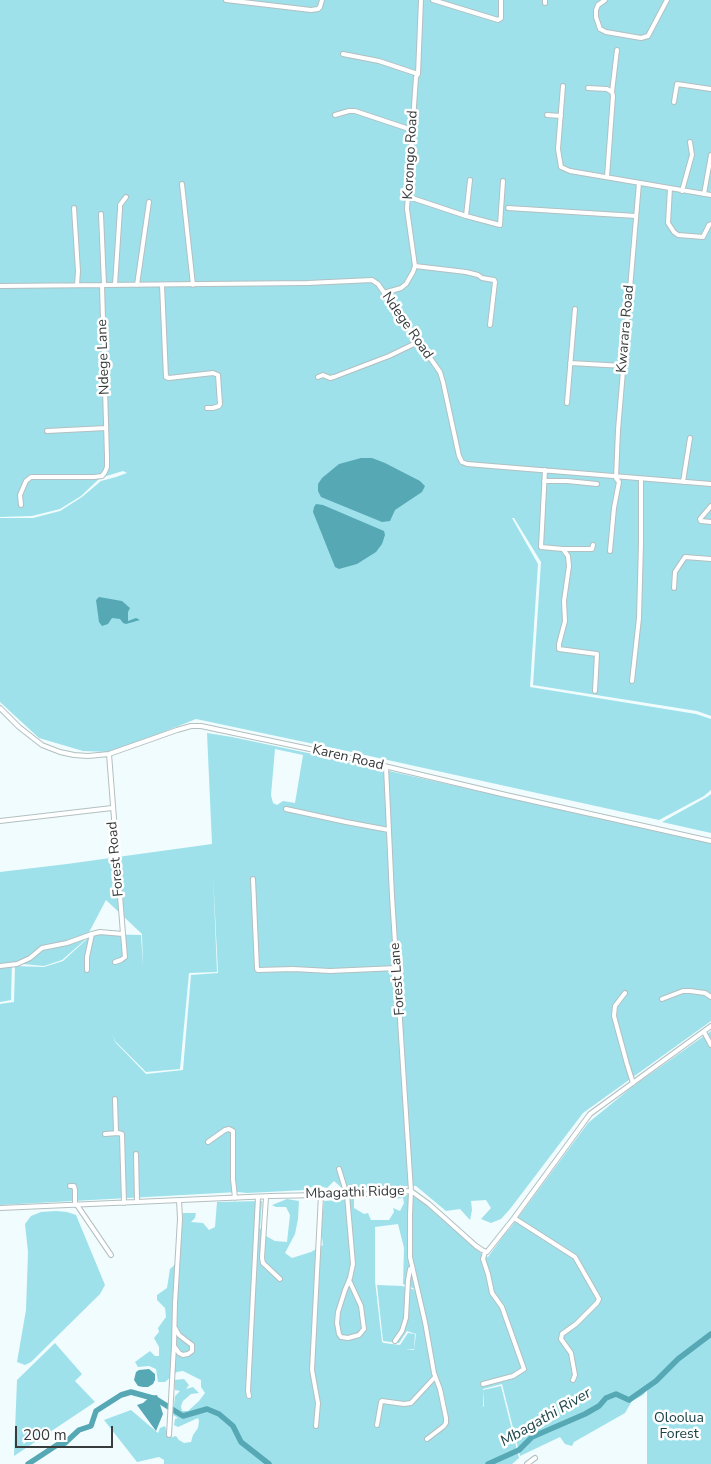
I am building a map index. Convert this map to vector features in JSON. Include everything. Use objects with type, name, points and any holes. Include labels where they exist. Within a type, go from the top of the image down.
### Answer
[{"type":"street","points":[[226,0],[311,10],[318,9],[322,0]]},
{"type":"street","name":"Korongo Road","points":[[414,266],[407,209],[416,77],[418,74],[421,0]]},
{"type":"street","points":[[432,0],[498,20],[500,18],[501,0]]},
{"type":"street","points":[[605,0],[598,5],[596,10],[600,29],[606,32],[641,38],[648,36],[667,0]]},
{"type":"street","points":[[607,177],[612,92],[617,50]]},
{"type":"street","points":[[343,54],[379,61],[418,74]]},
{"type":"street","points":[[674,102],[677,84],[711,89]]},
{"type":"street","points":[[563,86],[558,149],[561,167],[565,170],[711,195]]},
{"type":"street","points":[[588,88],[600,88],[612,92]]},
{"type":"street","points":[[336,115],[355,111],[412,130]]},
{"type":"street","points":[[547,115],[561,116]]},
{"type":"street","points":[[682,191],[692,155],[690,142]]},
{"type":"street","points":[[704,194],[711,155]]},
{"type":"street","points":[[466,216],[470,180]]},
{"type":"street","points":[[409,197],[500,225],[503,182]]},
{"type":"street","name":"Kwarara Road","points":[[610,551],[614,508],[619,482],[616,478],[618,430],[639,183]]},
{"type":"street","points":[[182,184],[193,285]]},
{"type":"street","points":[[670,188],[668,223],[674,232],[678,235],[703,237],[711,224]]},
{"type":"street","points":[[115,285],[120,205],[126,197]]},
{"type":"street","points":[[137,285],[149,202]]},
{"type":"street","points":[[74,208],[78,271],[77,286]]},
{"type":"street","points":[[508,208],[636,216]]},
{"type":"street","name":"Ndege Lane","points":[[21,504],[20,495],[26,481],[31,477],[94,477],[104,475],[107,467],[101,214]]},
{"type":"street","points":[[384,293],[401,288],[406,284],[413,272],[414,266],[478,275],[495,282],[490,325]]},
{"type":"street","name":"Ndege Road","points":[[0,286],[308,284],[374,280],[442,378],[459,456],[462,462],[467,464],[711,484]]},
{"type":"street","points":[[162,285],[166,377],[213,373],[218,375],[220,404],[219,406],[207,408]]},
{"type":"street","points":[[567,403],[574,309]]},
{"type":"street","points":[[318,377],[323,375],[330,378],[334,377],[389,356],[418,342]]},
{"type":"street","points":[[570,363],[624,366]]},
{"type":"street","points":[[47,431],[106,428]]},
{"type":"street","points":[[683,482],[690,438]]},
{"type":"street","points":[[545,470],[541,548],[589,549],[594,545]]},
{"type":"street","points":[[632,680],[640,598],[640,478]]},
{"type":"street","points":[[544,481],[597,484]]},
{"type":"street","points":[[711,506],[700,519],[701,521],[711,522]]},
{"type":"street","points":[[563,549],[568,556],[569,574],[564,601],[565,621],[559,650],[597,654],[595,691]]},
{"type":"street","points":[[674,588],[675,572],[685,557],[711,559]]},
{"type":"street","name":"Karen Road","points":[[0,708],[19,727],[42,745],[60,752],[80,756],[109,754],[177,730],[191,726],[201,726],[338,755],[711,841]]},
{"type":"street","name":"Forest Road","points":[[109,754],[112,808],[126,957],[115,962]]},
{"type":"street","name":"Forest Lane","points":[[386,767],[411,1191],[409,1242],[411,1267]]},
{"type":"street","points":[[0,822],[112,808]]},
{"type":"street","points":[[286,808],[389,830]]},
{"type":"street","points":[[253,879],[258,970],[330,972],[397,968]]},
{"type":"street","points":[[0,966],[17,964],[30,958],[42,948],[67,943],[92,934],[100,932],[123,934]]},
{"type":"street","points":[[87,970],[87,957],[92,934]]},
{"type":"street","points":[[662,999],[690,990],[705,993],[711,997]]},
{"type":"street","points":[[625,993],[615,1006],[614,1016],[626,1064],[633,1083]]},
{"type":"street","points":[[483,1384],[513,1376],[524,1369],[502,1307],[492,1293],[483,1259],[485,1252],[489,1251],[590,1114],[711,1026]]},
{"type":"street","points":[[704,1032],[711,1045]]},
{"type":"street","points":[[115,1099],[116,1133]]},
{"type":"street","points":[[208,1142],[225,1130],[232,1130],[235,1198]]},
{"type":"street","points":[[105,1134],[122,1134],[124,1203]]},
{"type":"street","points":[[136,1154],[137,1202]]},
{"type":"street","points":[[339,1169],[347,1194],[353,1264],[338,1312],[337,1322],[339,1334],[342,1337],[348,1338],[359,1335],[364,1329],[361,1306],[349,1280]]},
{"type":"street","points":[[70,1186],[74,1186],[76,1205],[111,1255]]},
{"type":"street","name":"Mbagathi Ridge","points":[[0,1208],[411,1191],[485,1252]]},
{"type":"street","points":[[316,1426],[318,1402],[312,1370],[321,1195]]},
{"type":"street","points":[[266,1196],[262,1258],[263,1263],[280,1279]]},
{"type":"street","points":[[249,1396],[258,1197]]},
{"type":"street","points":[[169,1435],[180,1200]]},
{"type":"street","points":[[514,1218],[575,1257],[599,1299],[576,1324],[562,1334],[561,1339],[571,1353],[575,1375],[573,1380]]},
{"type":"street","points":[[395,1341],[402,1331],[406,1318],[408,1280],[411,1267]]},
{"type":"street","points":[[411,1267],[425,1322],[446,1423],[427,1439]]},
{"type":"street","points":[[174,1346],[183,1355],[192,1351],[192,1345],[179,1335],[175,1328]]},
{"type":"street","points":[[378,1425],[380,1402],[411,1403],[435,1377]]},
{"type":"street","points":[[527,1464],[535,1458]]},
{"type":"green space","points":[[0,0],[711,0],[711,716],[697,711],[533,685],[541,562],[514,518],[512,518],[538,564],[530,687],[696,714],[711,719],[711,790],[704,796],[659,820],[196,719],[116,751],[83,751],[39,738],[0,702],[0,518],[33,518],[60,511],[82,497],[101,481],[127,473],[123,471],[100,478],[81,496],[60,509],[32,516],[0,517]]},
{"type":"green space","points":[[207,733],[322,756],[711,843],[711,1021],[583,1113],[510,1209],[501,1219],[491,1223],[481,1219],[491,1208],[486,1200],[471,1201],[470,1220],[460,1209],[446,1211],[416,1186],[343,1189],[334,1181],[327,1188],[316,1185],[306,1190],[0,1205],[0,1004],[14,1002],[15,966],[44,967],[63,961],[86,940],[89,936],[100,934],[141,935],[143,967],[142,934],[106,900],[85,940],[62,960],[44,966],[12,963],[11,1000],[0,1002],[0,872],[212,844]],"holes":[[[275,749],[303,755],[295,803],[283,801],[277,805],[273,803],[271,795]],[[213,874],[218,973],[191,975],[183,1070],[146,1074],[116,1043],[112,1035],[116,1042],[146,1072],[180,1069],[189,973],[217,972]]]},
{"type":"green space","points":[[711,794],[711,833],[662,822],[707,797]]},
{"type":"green space","name":"Oloolua Forest","points":[[711,1031],[711,1464],[647,1464],[647,1390],[643,1395],[632,1401],[625,1413],[574,1442],[572,1446],[565,1444],[560,1437],[520,1456],[502,1384],[483,1389],[501,1386],[519,1458],[512,1464],[164,1464],[164,1460],[159,1457],[137,1462],[104,1420],[131,1410],[158,1433],[160,1428],[165,1426],[169,1438],[176,1436],[184,1443],[191,1442],[198,1428],[198,1418],[178,1427],[174,1425],[175,1419],[178,1418],[173,1415],[175,1396],[180,1391],[175,1390],[174,1380],[184,1379],[189,1385],[186,1389],[193,1387],[199,1393],[191,1394],[183,1401],[182,1411],[188,1411],[205,1393],[201,1387],[201,1380],[183,1371],[177,1372],[165,1382],[158,1382],[156,1369],[149,1366],[138,1367],[135,1362],[150,1351],[155,1356],[159,1356],[159,1347],[154,1338],[166,1317],[165,1308],[157,1300],[157,1295],[167,1288],[170,1269],[179,1261],[183,1213],[196,1213],[195,1218],[191,1222],[203,1223],[209,1230],[215,1227],[217,1202],[262,1201],[260,1228],[266,1236],[275,1241],[287,1242],[290,1215],[286,1207],[272,1205],[287,1199],[299,1201],[295,1234],[285,1253],[292,1258],[311,1252],[323,1245],[321,1231],[324,1201],[354,1199],[354,1208],[364,1214],[368,1213],[371,1220],[389,1220],[394,1212],[393,1208],[400,1211],[404,1203],[403,1198],[394,1199],[405,1194],[419,1199],[482,1254],[488,1257],[588,1123],[632,1087]],"holes":[[[398,1224],[404,1248],[403,1284],[422,1292],[402,1286],[377,1285],[383,1341],[399,1343],[407,1331],[416,1334],[414,1350],[406,1350],[414,1349],[415,1334],[408,1333],[400,1345],[382,1342],[375,1281],[375,1227]]]},
{"type":"green space","points":[[56,1211],[76,1215],[105,1285],[100,1294],[31,1362],[25,1365],[17,1362],[26,1310],[28,1252],[25,1224],[31,1216],[41,1212]]},
{"type":"green space","points":[[55,1343],[82,1374],[75,1381],[95,1402],[14,1456],[17,1380]]},
{"type":"shaded area","points":[[361,458],[372,458],[385,463],[420,481],[425,486],[422,492],[395,510],[390,521],[382,522],[321,497],[318,491],[318,484],[322,478],[339,464]]},
{"type":"shaded area","points":[[316,504],[323,505],[384,531],[385,535],[382,544],[376,552],[357,564],[339,569],[335,567],[313,512]]},
{"type":"shaded area","points":[[99,597],[122,601],[130,608],[128,621],[136,618],[140,620],[126,624],[120,619],[112,618],[108,624],[102,626],[99,622],[96,600]]},
{"type":"shaded area","points":[[149,1369],[155,1374],[153,1384],[148,1387],[138,1386],[134,1380],[136,1372]]},
{"type":"shaded area","points":[[157,1395],[163,1414],[156,1431],[137,1405],[143,1403],[151,1396]]},
{"type":"waterway","name":"Mbagathi River","points":[[488,1464],[519,1450],[532,1437],[585,1414],[599,1406],[606,1398],[616,1394],[629,1400],[656,1381],[678,1359],[711,1334]]},
{"type":"waterway","name":"Mbagathi River","points":[[28,1464],[57,1445],[65,1443],[79,1430],[91,1426],[96,1411],[121,1395],[131,1392],[156,1399],[183,1416],[207,1409],[219,1414],[233,1426],[241,1442],[269,1464]]}]
